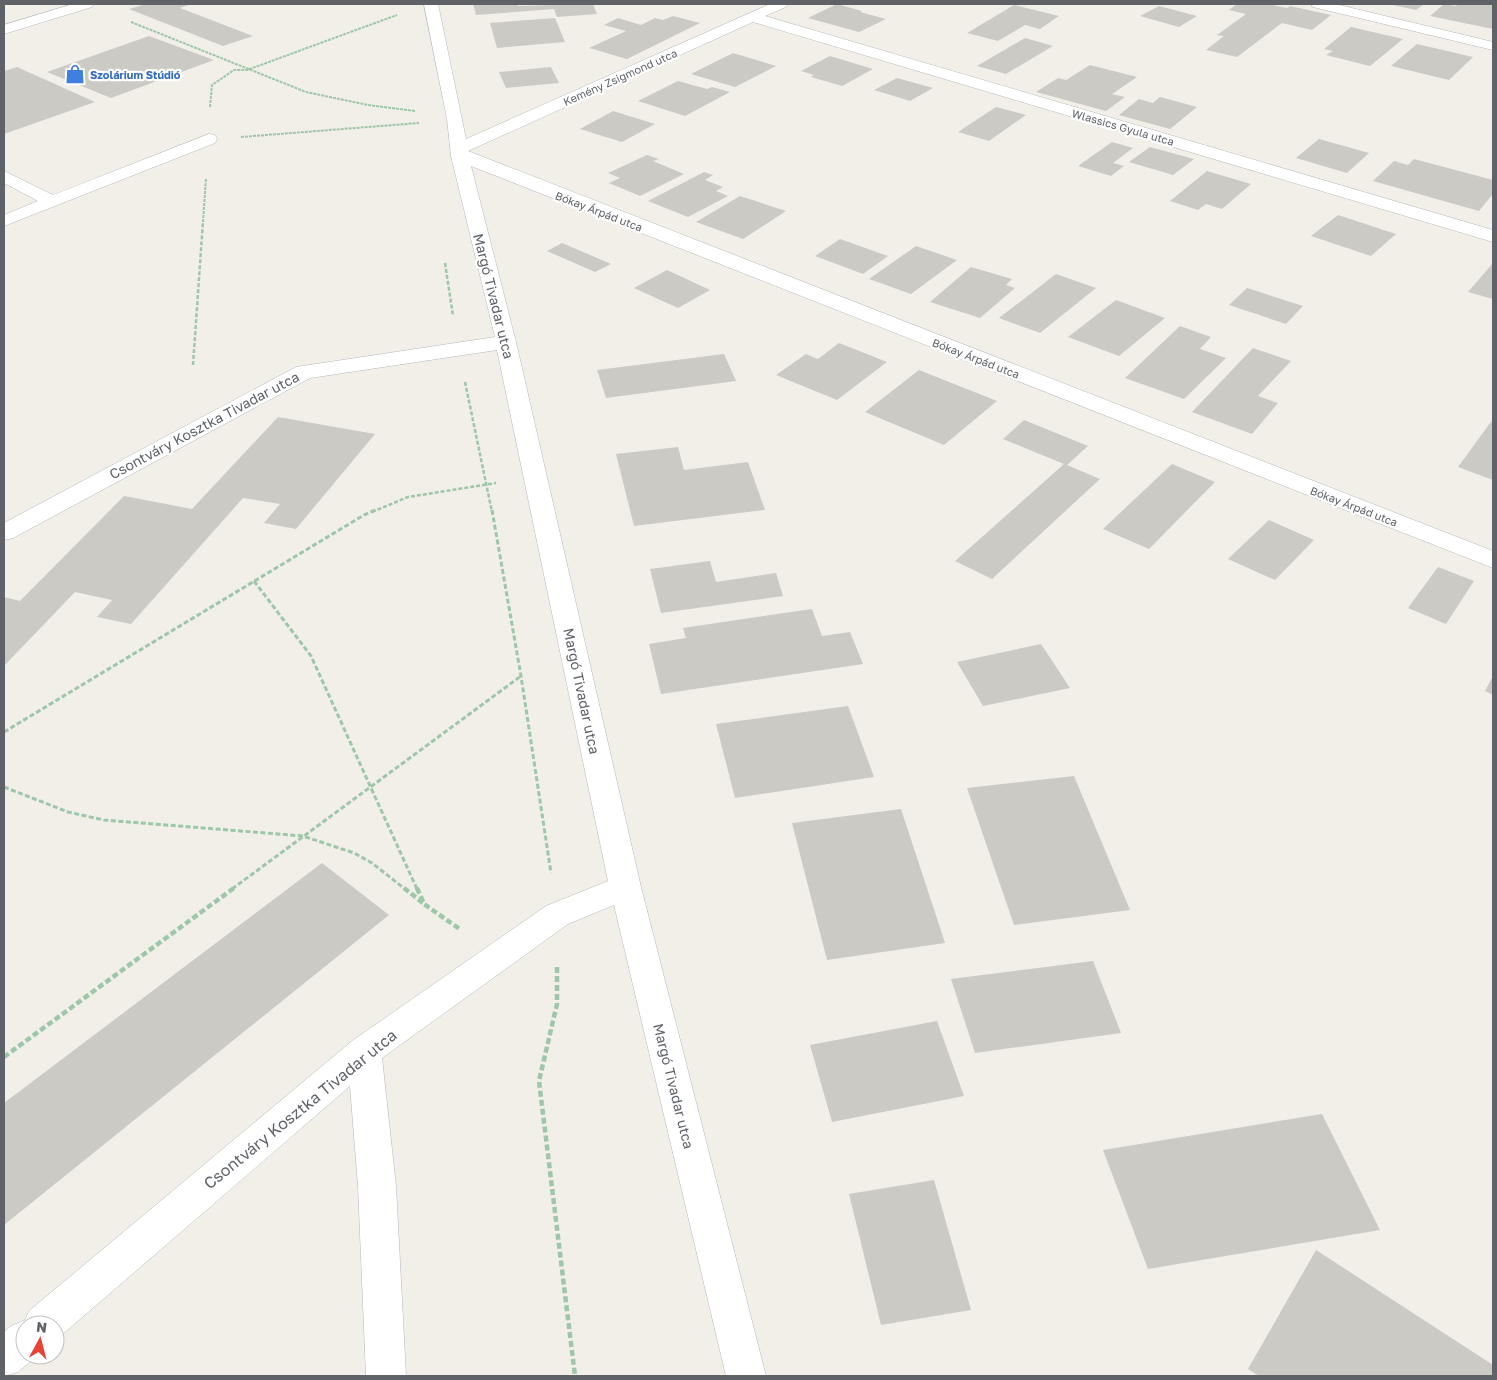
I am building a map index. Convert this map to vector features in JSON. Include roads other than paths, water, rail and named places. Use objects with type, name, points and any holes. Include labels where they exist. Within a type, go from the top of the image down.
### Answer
[{"type":"street","points":[[4,30],[87,4]]},
{"type":"street","name":"Margó Tivadar utca","points":[[431,4],[455,119],[459,153],[506,342],[626,886],[746,1376]]},
{"type":"street","name":"Kemény Zsigmond utca","points":[[459,153],[781,4]]},
{"type":"street","points":[[1318,4],[1493,46]]},
{"type":"street","name":"Wlassics Gyula utca","points":[[752,18],[1493,236]]},
{"type":"street","points":[[4,220],[209,139]]},
{"type":"street","name":"Bókay Árpád utca","points":[[459,153],[1493,560]]},
{"type":"street","points":[[4,176],[52,201]]},
{"type":"street","name":"Csontváry Kosztka Tivadar utca","points":[[4,533],[304,372],[453,348],[506,342]]},
{"type":"street","name":"Csontváry Kosztka Tivadar utca","points":[[55,1315],[364,1052],[557,916],[626,886]]},
{"type":"street","points":[[364,1052],[377,1186],[386,1376]]},
{"type":"street","points":[[4,1358],[15,1349]]},
{"type":"place","name":"Szolárium Stúdió","points":[[75,74]]}]
